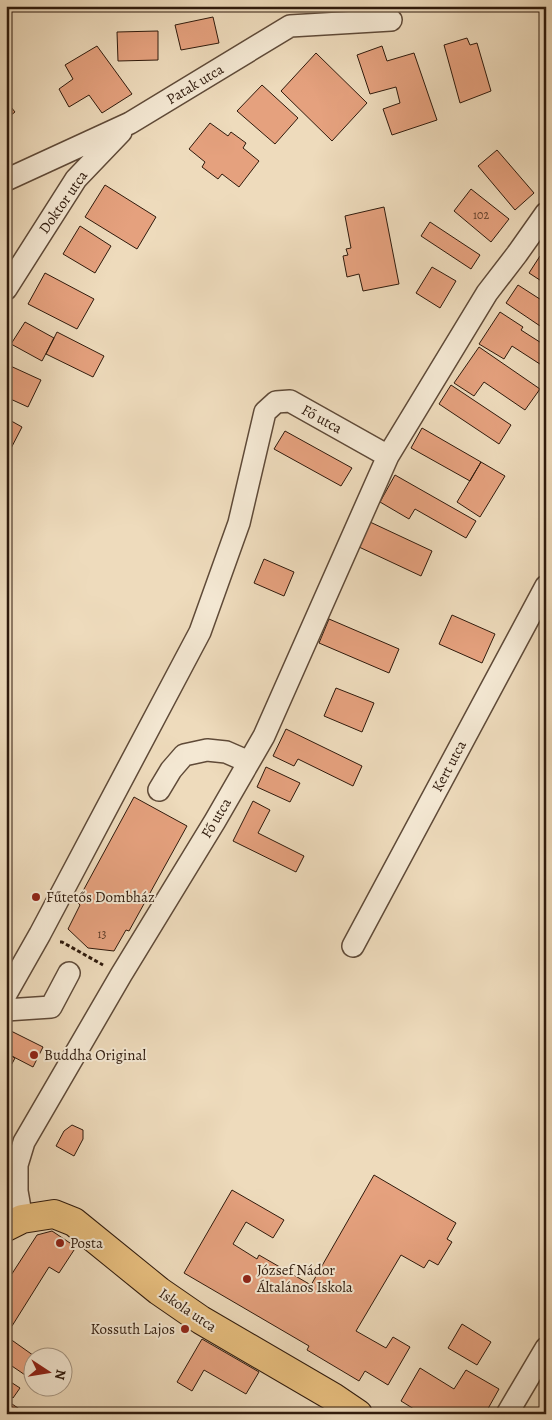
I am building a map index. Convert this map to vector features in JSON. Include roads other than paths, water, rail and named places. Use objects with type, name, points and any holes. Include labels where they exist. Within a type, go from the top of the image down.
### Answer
[{"type":"main road","name":"Iskola utca","points":[[14,1223],[54,1214],[74,1222],[159,1291],[201,1320],[333,1397],[358,1414]]},
{"type":"street","name":"Patak utca","points":[[6,180],[130,123],[290,26],[391,20]]},
{"type":"street","name":"Doktor utca","points":[[6,289],[76,179],[130,123]]},
{"type":"street","name":"Fő utca","points":[[14,1223],[17,1191],[12,1163],[120,975],[215,821],[264,736],[388,456],[487,293],[546,213]]},
{"type":"street","name":"Fő utca","points":[[6,994],[200,632],[239,523],[265,412],[276,402],[290,401],[388,456]]},
{"type":"street","name":"Kert utca","points":[[353,946],[546,586]]},
{"type":"street","points":[[159,790],[171,770],[184,755],[207,750],[226,752],[249,762]]},
{"type":"street","points":[[6,1010],[51,1006],[69,973]]},
{"type":"street","points":[[508,1414],[546,1348]]},
{"type":"place","name":"Fűtetős Dombház","points":[[36,897]]},
{"type":"place","name":"Buddha Original","points":[[34,1055]]},
{"type":"place","name":"Posta","points":[[60,1243]]},
{"type":"place","name":"József Nádor Általános Iskola","points":[[247,1279]]},
{"type":"place","name":"Kossuth Lajos","points":[[185,1329]]}]
